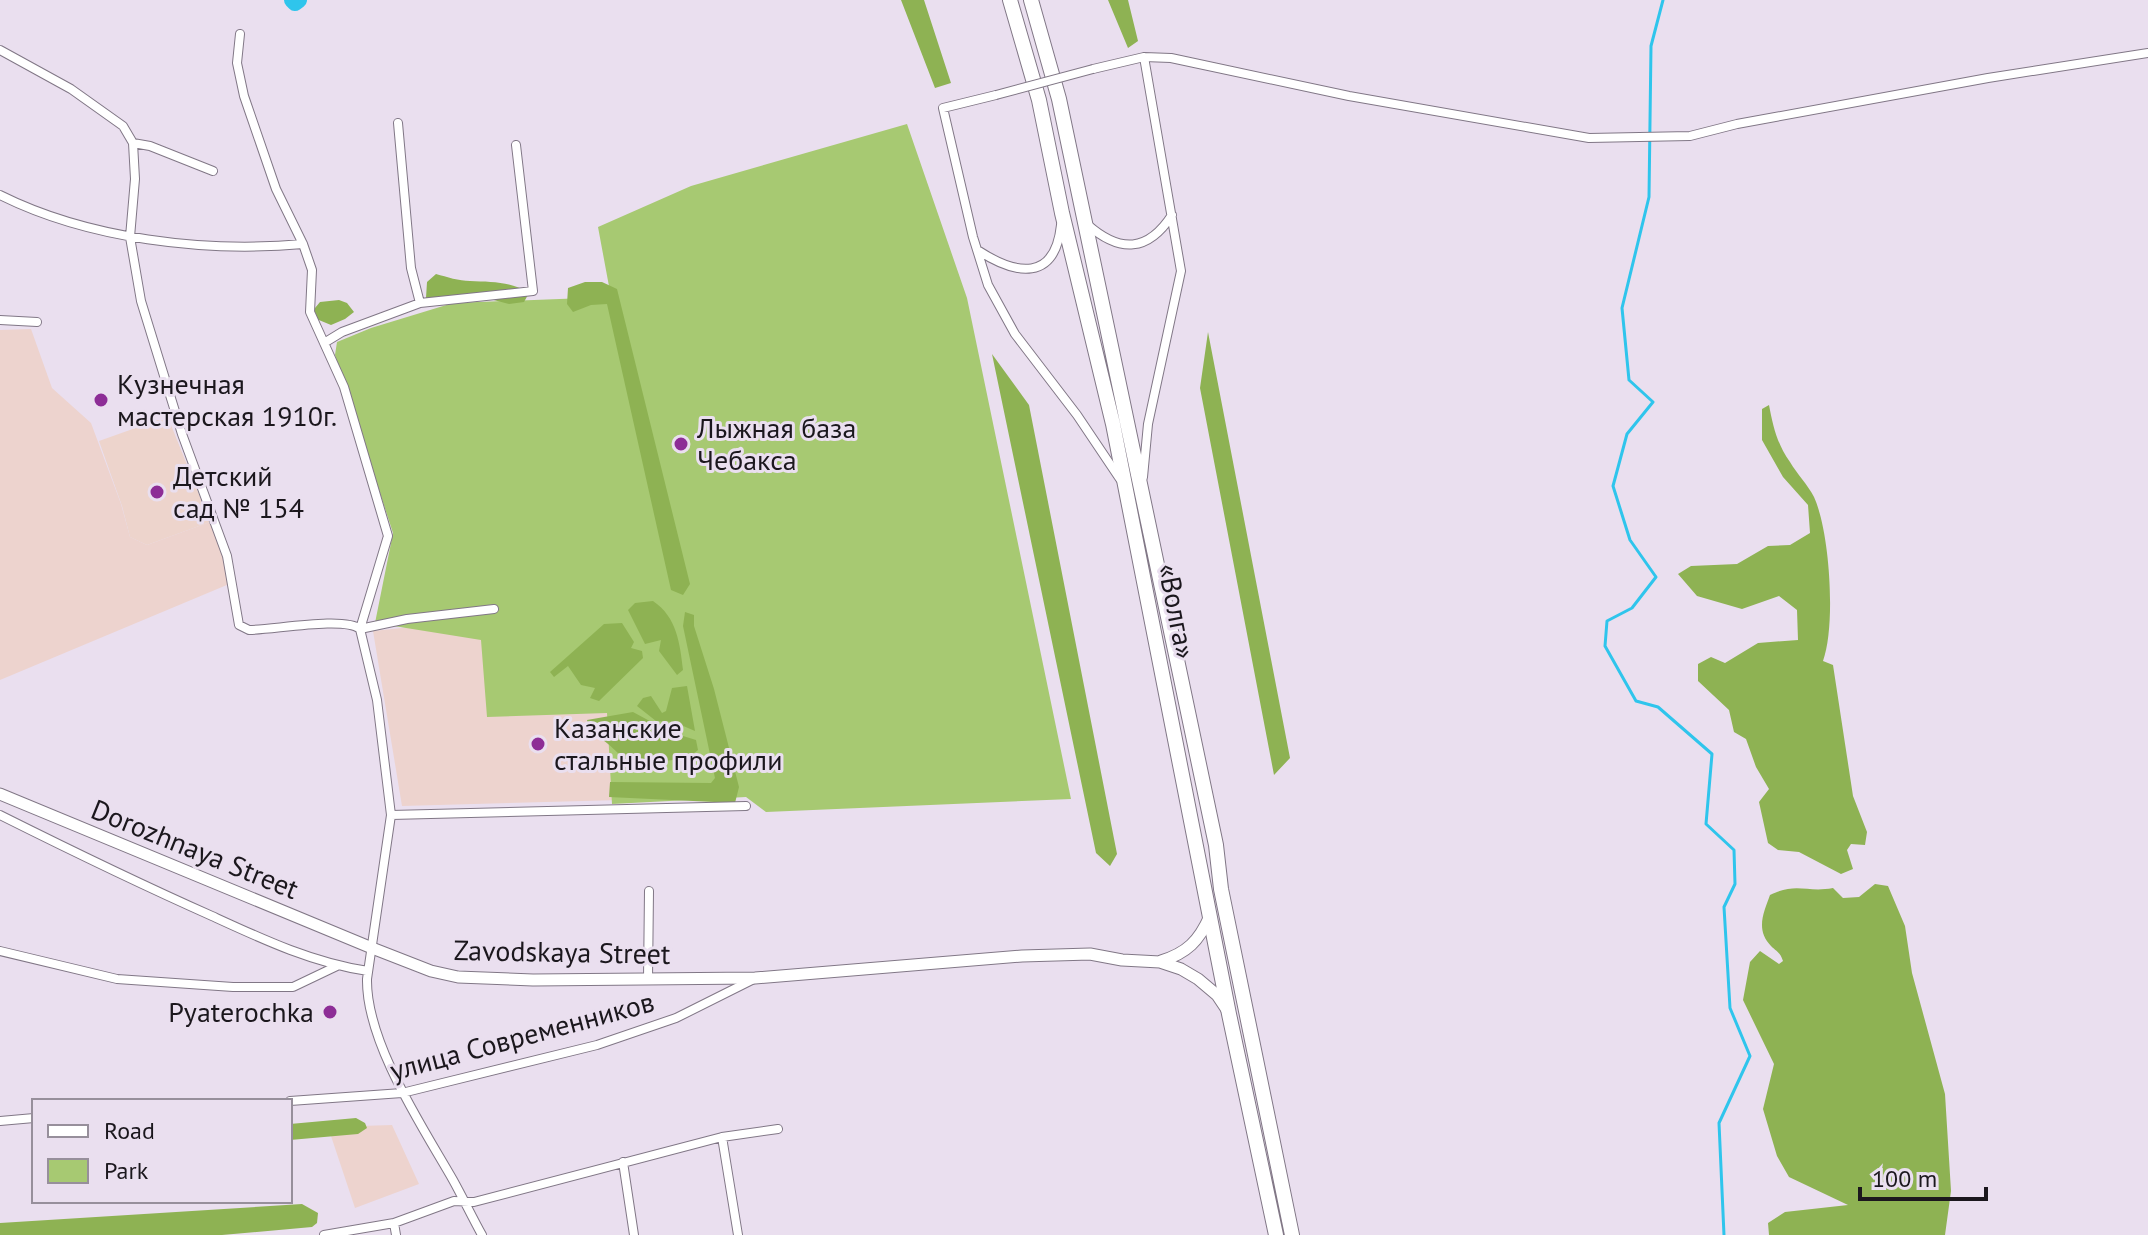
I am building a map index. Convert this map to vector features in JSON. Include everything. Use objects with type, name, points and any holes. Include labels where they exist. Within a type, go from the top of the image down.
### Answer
[{"type":"highway","name":"«Волга»","points":[[1010,0],[1039,100],[1126,488],[1229,1014],[1276,1235]]},
{"type":"highway","name":"«Волга»","points":[[1031,0],[1059,99],[1142,485],[1292,1235]]},
{"type":"street","points":[[240,34],[237,63],[244,96],[276,189],[312,270],[310,312],[344,387],[388,536],[360,629],[377,700],[391,815],[366,1001],[402,1093],[482,1235]]},
{"type":"street","points":[[0,50],[71,89],[123,126],[133,143],[136,163],[130,237],[141,301],[182,434],[227,556],[237,619],[243,628],[259,630],[354,624],[360,629]]},
{"type":"street","points":[[1126,488],[1077,415],[1015,334],[988,285],[943,108],[1144,57],[1171,58],[1349,96],[1589,138],[1690,136],[1737,124],[1925,89],[2148,53]]},
{"type":"street","points":[[1142,485],[1148,424],[1181,271],[1144,57]]},
{"type":"street","points":[[398,123],[411,268],[420,303]]},
{"type":"street","points":[[133,143],[150,146],[213,171]]},
{"type":"street","points":[[324,343],[342,332],[420,303],[533,291],[516,145]]},
{"type":"street","points":[[0,195],[31,210],[130,237],[259,246],[303,244]]},
{"type":"street","points":[[977,250],[1001,265],[1020,270],[1037,267],[1053,255],[1059,242],[1062,213]]},
{"type":"street","points":[[1086,223],[1112,241],[1136,244],[1160,234],[1172,215]]},
{"type":"street","points":[[0,320],[37,322]]},
{"type":"street","points":[[360,629],[407,619],[494,609]]},
{"type":"street","name":"Dorozhnaya Street","points":[[0,794],[372,948]]},
{"type":"street","points":[[391,815],[746,806]]},
{"type":"street","points":[[0,815],[259,937],[337,966],[368,971]]},
{"type":"street","points":[[648,979],[649,891]]},
{"type":"street","points":[[1160,962],[1192,946],[1203,933],[1211,914]]},
{"type":"street","name":"Zavodskaya Street","points":[[372,948],[431,971],[458,977],[533,980],[755,978],[1069,953],[1160,962]]},
{"type":"street","points":[[0,951],[117,979],[233,987],[293,987],[337,966]]},
{"type":"street","points":[[1160,962],[1198,979],[1217,995],[1229,1014]]},
{"type":"street","name":"улица Современников","points":[[292,1101],[402,1093],[597,1045],[676,1018],[755,978]]},
{"type":"street","points":[[0,1121],[32,1118]]},
{"type":"street","points":[[324,1235],[394,1223],[454,1201],[474,1202],[722,1137],[778,1129]]},
{"type":"street","points":[[722,1137],[738,1235]]},
{"type":"street","points":[[623,1162],[634,1235]]},
{"type":"street","points":[[394,1223],[396,1235]]},
{"type":"shaded area","points":[[31,329],[52,388],[91,423],[130,537],[147,545],[210,522],[234,582],[0,680],[0,330]]},
{"type":"shaded area","name":"Детский сад № 154","points":[[158,420],[169,420],[210,522],[147,545],[130,537],[99,441]]},
{"type":"shaded area","name":"Казанские стальные профили","points":[[577,561],[621,735],[621,800],[402,806],[373,631],[488,619]]},
{"type":"shaded area","points":[[392,1125],[419,1184],[355,1208],[328,1127]]},
{"type":"green space","points":[[901,0],[924,0],[951,83],[935,88]]},
{"type":"green space","points":[[1108,0],[1128,0],[1138,41],[1128,48]]},
{"type":"green space","name":"Лыжная база Чебакса","points":[[907,124],[967,298],[1071,799],[766,812],[746,797],[612,804],[607,713],[487,717],[481,640],[375,623],[393,533],[335,355],[337,342],[371,328],[453,303],[611,297],[598,227],[691,186]]},
{"type":"green space","points":[[436,274],[508,284],[529,293],[524,302],[509,304],[482,297],[426,298],[427,282]]},
{"type":"green space","points":[[585,282],[602,282],[617,289],[690,584],[683,595],[671,590],[607,304],[591,305],[573,312],[567,304],[568,288]]},
{"type":"green space","points":[[339,300],[347,303],[354,312],[331,325],[314,318],[315,308],[320,302]]},
{"type":"green space","points":[[1208,332],[1290,758],[1274,775],[1200,388]]},
{"type":"green space","points":[[992,354],[1029,405],[1117,854],[1110,866],[1096,853]]},
{"type":"green space","points":[[1769,405],[1779,442],[1814,497],[1824,532],[1830,603],[1823,661],[1833,665],[1853,796],[1867,832],[1865,845],[1851,844],[1847,850],[1853,869],[1841,874],[1799,852],[1778,850],[1768,843],[1759,802],[1769,789],[1756,767],[1746,739],[1734,732],[1729,710],[1698,681],[1698,664],[1711,657],[1725,663],[1758,643],[1798,640],[1797,610],[1779,596],[1742,609],[1697,596],[1678,574],[1691,566],[1737,564],[1768,546],[1790,545],[1810,533],[1808,505],[1783,477],[1762,440],[1762,409]]},
{"type":"green space","points":[[653,601],[667,615],[676,632],[683,670],[677,675],[659,651],[661,640],[645,644],[628,610],[635,603]]},
{"type":"green space","points":[[685,612],[694,615],[694,626],[714,689],[739,787],[735,803],[609,797],[610,782],[711,783],[715,778],[683,626]]},
{"type":"green space","points":[[622,623],[634,642],[631,648],[642,651],[643,658],[599,701],[590,698],[595,688],[581,685],[568,666],[554,677],[550,672],[604,624]]},
{"type":"green space","points":[[687,686],[695,731],[674,722],[656,721],[637,706],[643,698],[651,696],[662,713],[666,711],[672,688]]},
{"type":"green space","points":[[633,712],[670,732],[696,740],[698,750],[685,757],[637,766],[591,734],[587,720]]},
{"type":"green space","points":[[1875,884],[1888,886],[1905,926],[1912,973],[1945,1094],[1951,1191],[1945,1235],[1769,1235],[1768,1223],[1785,1212],[1848,1205],[1789,1177],[1777,1156],[1763,1109],[1774,1064],[1743,1000],[1750,962],[1760,951],[1779,964],[1783,961],[1763,934],[1765,908],[1770,895],[1787,889],[1833,888],[1843,898],[1859,897]]},
{"type":"green space","points":[[356,1118],[367,1128],[358,1134],[292,1140],[292,1124]]},
{"type":"green space","points":[[302,1204],[318,1213],[317,1223],[312,1227],[222,1235],[0,1235],[0,1223]]},
{"type":"waterway","points":[[292,0],[295,3],[299,0]]},
{"type":"waterway","points":[[1663,0],[1651,46],[1649,197],[1622,308],[1629,380],[1653,402],[1627,434],[1613,486],[1630,540],[1656,577],[1632,608],[1607,621],[1605,646],[1636,701],[1658,707],[1712,754],[1706,824],[1734,850],[1735,884],[1724,907],[1730,1008],[1750,1056],[1719,1123],[1724,1235]]},
{"type":"place","name":"Кузнечная мастерская 1910г.","points":[[101,400]]},
{"type":"place","name":"Лыжная база Чебакса","points":[[681,444]]},
{"type":"place","name":"Детский сад № 154","points":[[157,492]]},
{"type":"place","name":"Казанские стальные профили","points":[[538,744]]},
{"type":"place","name":"Pyaterochka","points":[[330,1012]]}]
